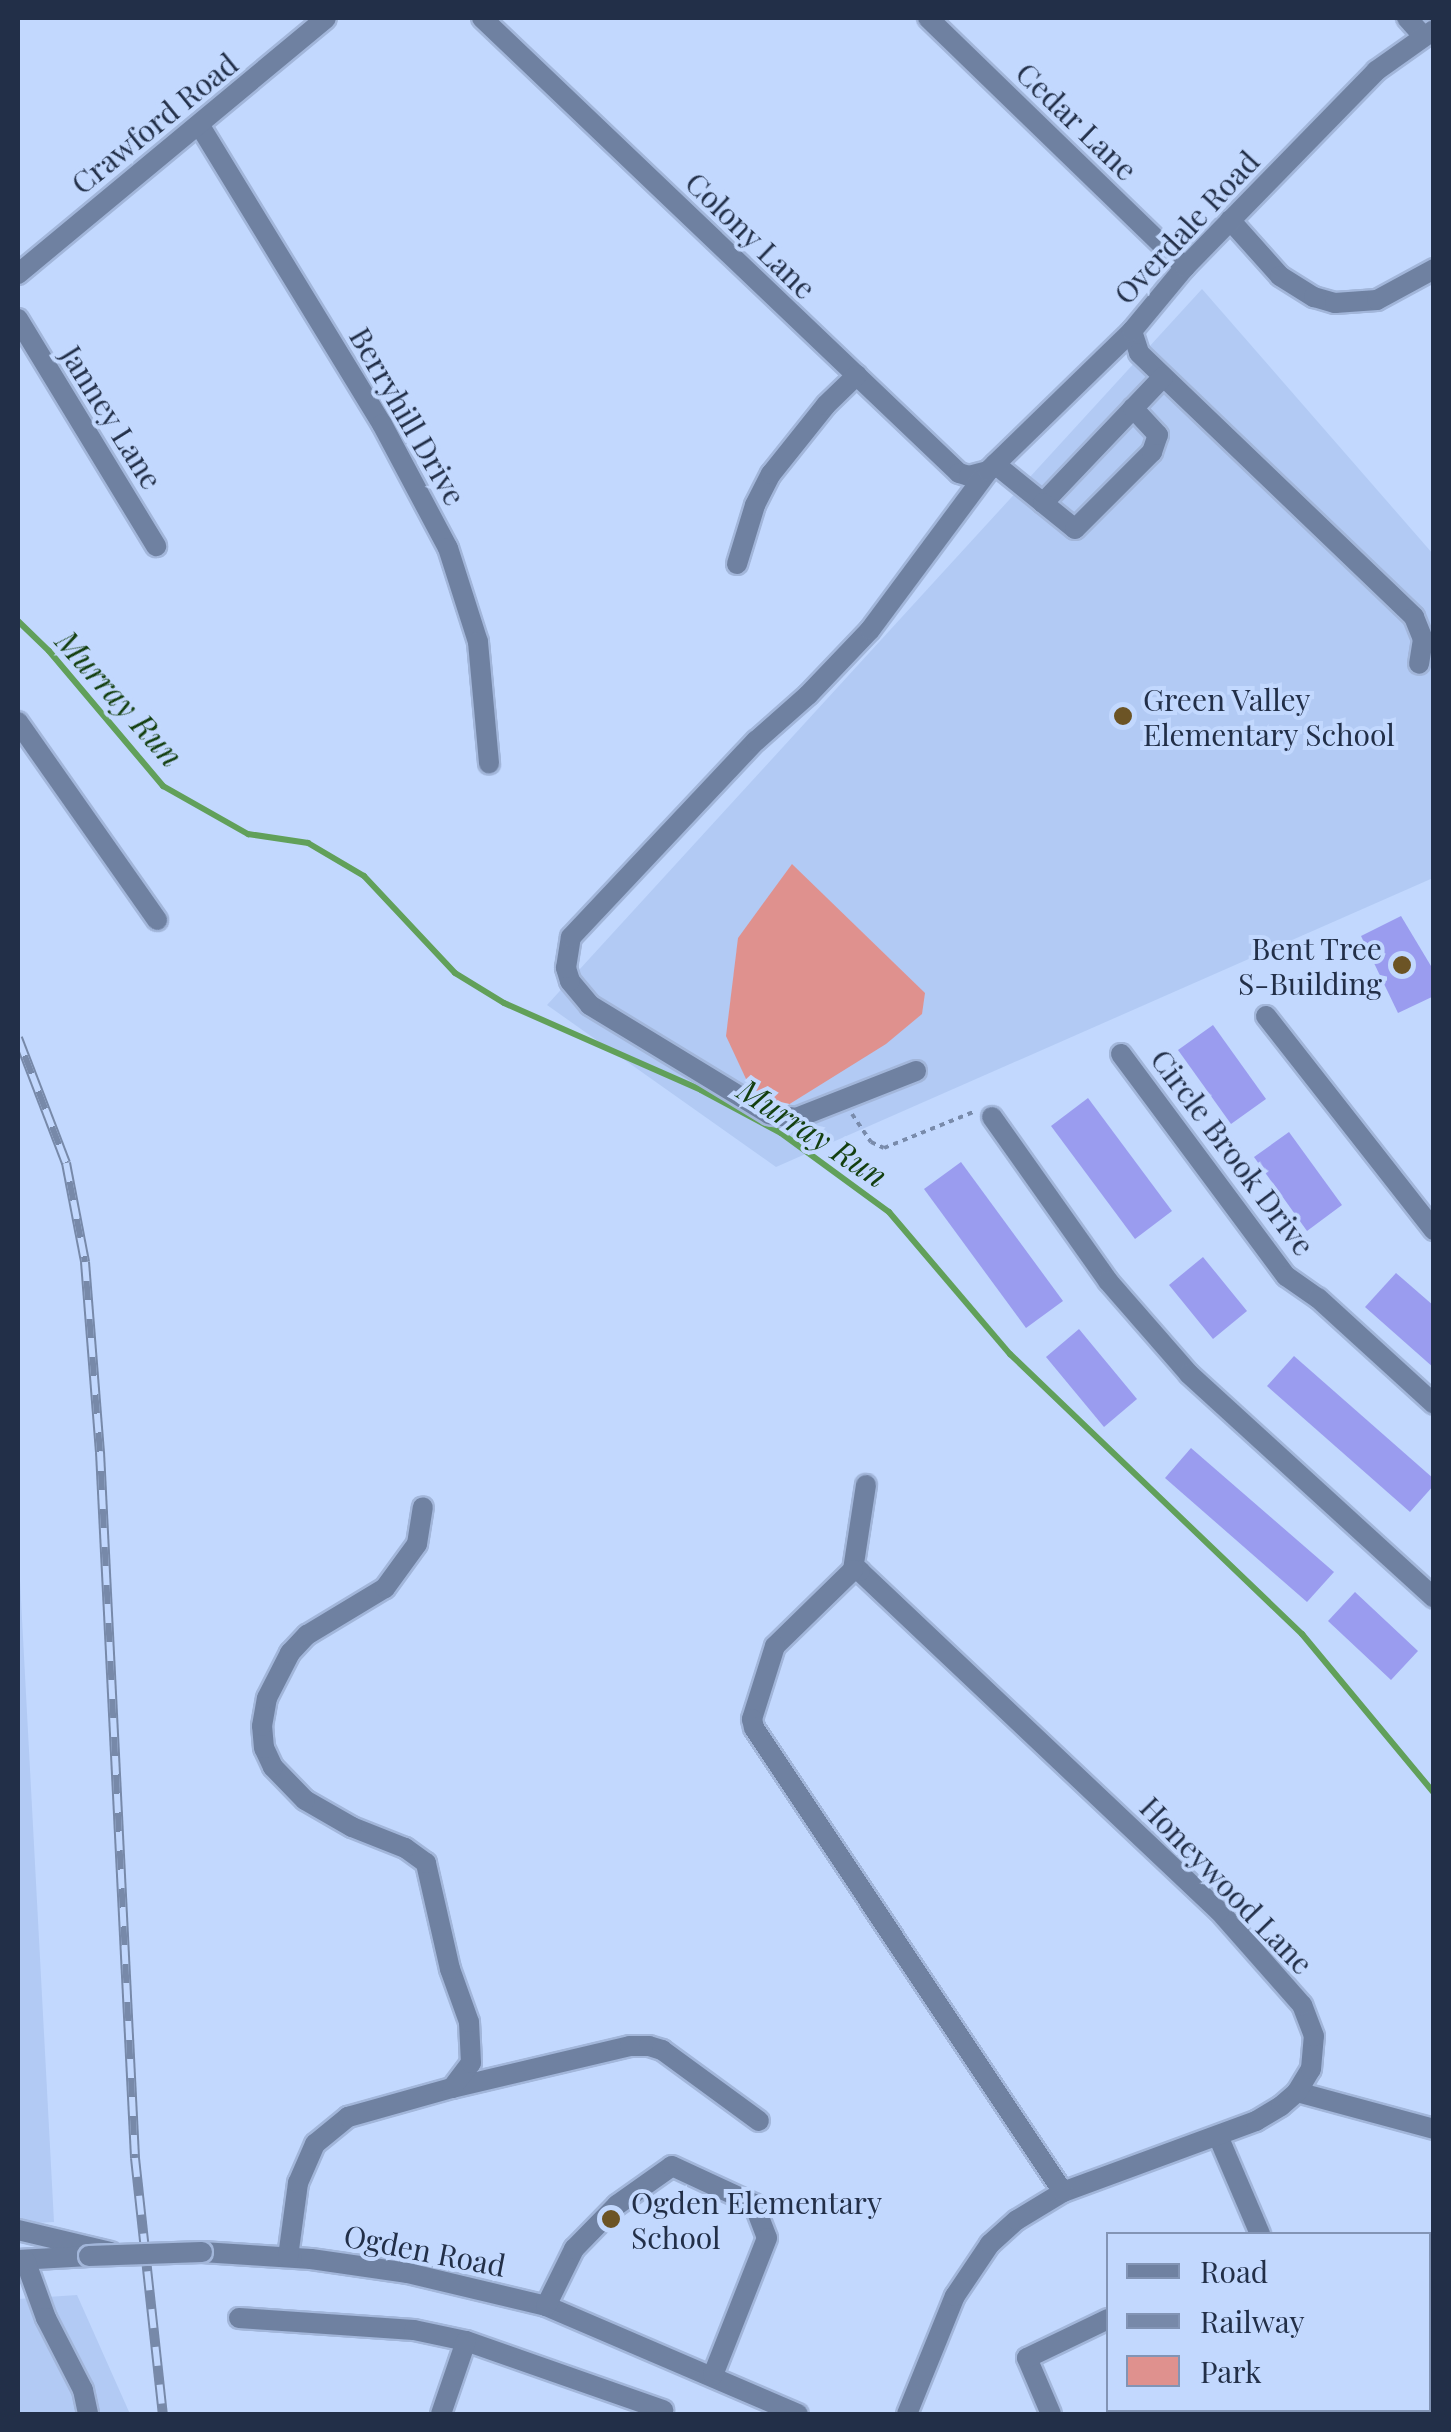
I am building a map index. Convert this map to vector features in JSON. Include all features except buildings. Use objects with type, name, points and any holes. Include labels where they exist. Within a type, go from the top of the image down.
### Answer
[{"type":"street","name":"Crawford Road","points":[[18,274],[326,18]]},
{"type":"street","name":"Colony Lane","points":[[482,18],[958,473],[969,476],[991,468]]},
{"type":"street","name":"Cedar Lane","points":[[928,18],[1186,267]]},
{"type":"street","points":[[1408,18],[1428,33]]},
{"type":"street","name":"Overdale Road","points":[[916,1071],[796,1118],[769,1114],[590,1005],[570,980],[566,955],[580,924],[870,630],[991,468],[1132,331],[1134,322],[1230,220],[1376,72],[1428,33]]},
{"type":"street","name":"Berryhill Drive","points":[[200,126],[382,424],[448,548],[478,642],[489,764]]},
{"type":"street","points":[[1230,220],[1280,276],[1314,297],[1334,303],[1377,300],[1434,270]]},
{"type":"street","name":"Janney Lane","points":[[18,319],[156,546]]},
{"type":"street","points":[[1132,331],[1139,353],[1414,616],[1423,640],[1419,664]]},
{"type":"street","points":[[736,564],[754,505],[771,474],[826,405],[856,375]]},
{"type":"street","points":[[1043,503],[1163,377]]},
{"type":"street","points":[[991,468],[1075,529],[1152,452],[1158,435],[1133,408]]},
{"type":"street","points":[[18,722],[157,920]]},
{"type":"street","points":[[1266,1016],[1434,1230]]},
{"type":"street","name":"Circle Brook Drive","points":[[1121,1054],[1286,1276],[1318,1298],[1434,1404]]},
{"type":"street","points":[[992,1117],[1108,1280],[1189,1374],[1434,1598]]},
{"type":"street","points":[[866,1485],[853,1570],[775,1646],[752,1720],[754,1728],[1063,2192]]},
{"type":"street","points":[[423,1508],[417,1544],[385,1588],[307,1635],[290,1652],[271,1687],[262,1726],[264,1748],[273,1767],[304,1800],[352,1827],[405,1848],[426,1863],[439,1929],[472,2043],[471,2063],[452,2088]]},
{"type":"street","name":"Honeywood Lane","points":[[853,1570],[874,1584],[1219,1911],[1302,2005],[1314,2052],[1298,2092]]},
{"type":"street","points":[[288,2258],[298,2183],[315,2144],[348,2117],[630,2046],[649,2046],[759,2121]]},
{"type":"street","points":[[907,2414],[955,2296],[973,2266],[1017,2220],[1063,2192],[1256,2121],[1298,2092],[1434,2129]]},
{"type":"street","points":[[1218,2136],[1260,2224],[1260,2232]]},
{"type":"street","points":[[546,2306],[574,2250],[617,2205],[672,2166],[754,2204],[767,2238],[713,2374]]},
{"type":"street","points":[[18,2230],[122,2255]]},
{"type":"street","name":"Ogden Road","points":[[21,2260],[202,2252],[408,2273],[546,2306],[713,2374],[798,2414]]},
{"type":"street","points":[[21,2260],[84,2390],[88,2414]]},
{"type":"street","points":[[239,2318],[414,2330],[466,2341],[663,2410]]},
{"type":"street","points":[[1051,2414],[1027,2358],[1106,2321]]},
{"type":"street","points":[[441,2414],[466,2341]]},
{"type":"path","points":[[847,1101],[865,1135],[884,1148],[965,1113],[992,1117]]},
{"type":"shaded area","name":"Green Valley Elementary School","points":[[1202,289],[1433,554],[1433,878],[776,1167],[547,1005]]},
{"type":"shaded area","points":[[18,1543],[54,2222],[18,2224]]},
{"type":"shaded area","points":[[77,2295],[130,2414],[18,2414],[18,2299]]},
{"type":"green space","points":[[792,864],[925,993],[922,1014],[886,1044],[788,1105],[753,1094],[726,1036],[738,938]]},
{"type":"waterway","name":"Murray Run","points":[[18,621],[49,651],[163,786],[248,834],[308,843],[364,876],[455,973],[504,1003],[701,1090],[781,1133],[889,1212],[1010,1354],[1302,1634],[1434,1793]]},
{"type":"railway","points":[[18,1038],[66,1163],[85,1262],[100,1452],[135,2158],[163,2414]]},
{"type":"place","name":"Green Valley Elementary School","points":[[1123,716]]},
{"type":"place","name":"Bent Tree S-Building","points":[[1402,965]]},
{"type":"place","name":"Ogden Elementary School","points":[[611,2219]]}]
